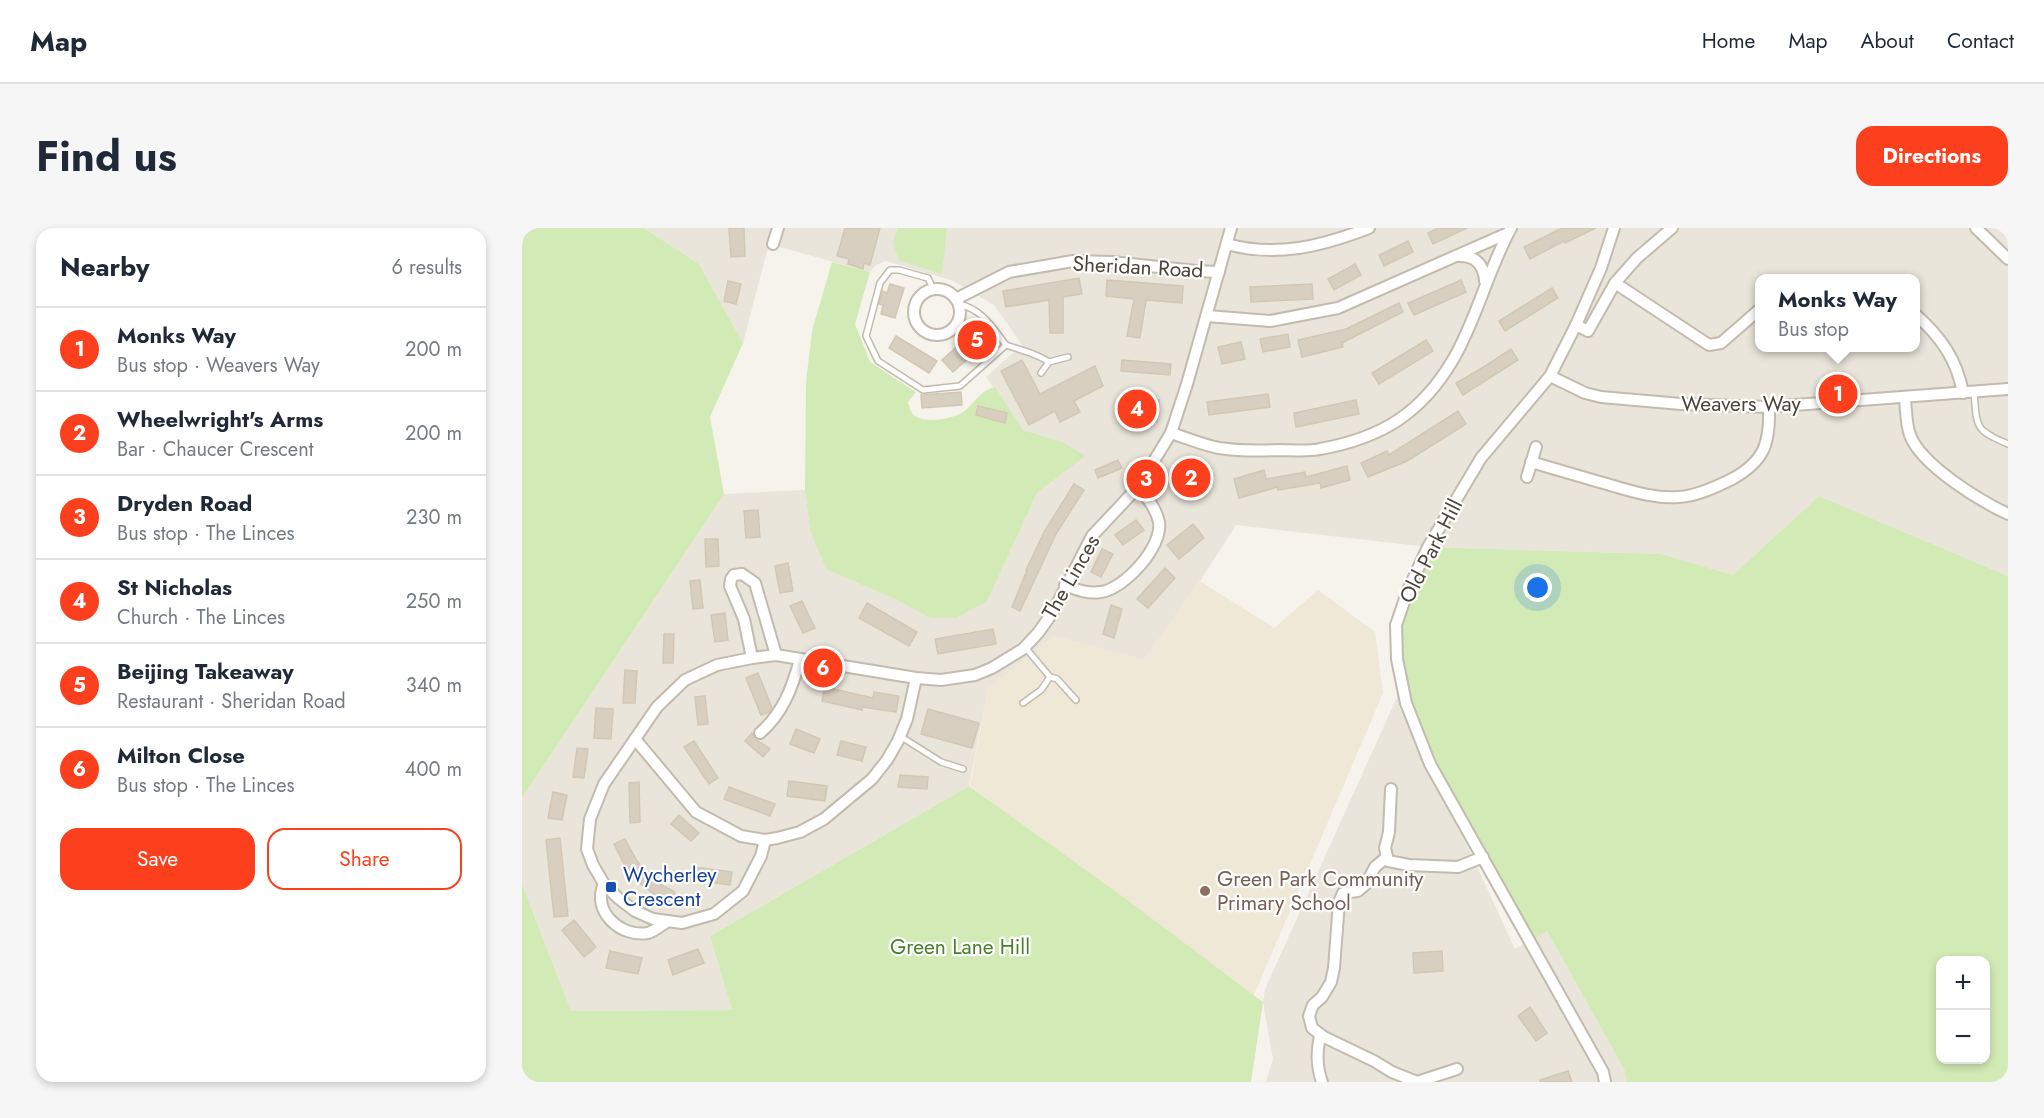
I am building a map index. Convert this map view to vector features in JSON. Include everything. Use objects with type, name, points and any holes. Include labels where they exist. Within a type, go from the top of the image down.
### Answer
[{"type":"street","points":[[773,244],[778,228]]},
{"type":"street","name":"The Linces","points":[[604,884],[587,849],[588,827],[604,784],[612,769],[657,706],[685,680],[717,665],[776,655],[915,678],[941,680],[975,675],[992,668],[1025,646],[1038,633],[1053,612],[1092,536],[1138,487],[1171,433],[1231,228]]},
{"type":"street","points":[[1227,244],[1244,249],[1278,251],[1317,246],[1369,228]]},
{"type":"street","name":"Old Park Hill","points":[[1605,1082],[1604,1072],[1430,764],[1406,703],[1397,659],[1396,625],[1408,590],[1428,547],[1481,458],[1550,376],[1601,268],[1614,228]]},
{"type":"street","points":[[1576,325],[1588,331],[1615,283],[1637,258],[1672,228]]},
{"type":"street","points":[[1976,228],[2008,259]]},
{"type":"street","points":[[1207,316],[1270,321],[1338,308],[1458,256],[1509,231]]},
{"type":"street","points":[[1171,433],[1218,448],[1255,451],[1318,450],[1379,432],[1411,410],[1442,378],[1455,355],[1485,281],[1509,231]]},
{"type":"street","points":[[1458,256],[1476,260],[1484,270],[1485,281]]},
{"type":"street","name":"Sheridan Road","points":[[958,301],[1009,272],[1073,261],[1112,262],[1219,272]]},
{"type":"street","points":[[1615,283],[1709,345],[1721,343],[1755,313]]},
{"type":"street","points":[[933,289],[946,290],[958,301],[960,318],[953,329],[941,334],[928,333],[918,325],[914,312],[917,300],[933,289]]},
{"type":"street","points":[[1920,319],[1949,351],[1969,393]]},
{"type":"street","name":"Weavers Way","points":[[1550,376],[1585,393],[1601,397],[1681,404],[1769,407],[2008,389]]},
{"type":"street","points":[[1905,398],[1910,437],[1928,460],[1958,485],[2008,514]]},
{"type":"street","points":[[1531,462],[1638,493],[1660,497],[1689,495],[1718,486],[1740,474],[1758,459],[1768,439],[1769,407]]},
{"type":"street","points":[[1527,477],[1536,447]]},
{"type":"street","points":[[1065,585],[1079,591],[1102,592],[1116,586],[1143,562],[1159,536],[1159,524],[1154,507],[1138,487]]},
{"type":"street","points":[[752,658],[744,619],[730,586],[734,575],[742,574],[755,584],[776,655]]},
{"type":"street","points":[[760,733],[773,722],[791,691],[800,660]]},
{"type":"street","points":[[635,739],[696,812],[741,836],[765,840],[800,832],[824,819],[872,779],[887,760],[900,736],[907,719],[915,678]]},
{"type":"street","points":[[1391,789],[1389,832],[1385,849],[1388,861],[1409,865],[1458,867],[1483,857]]},
{"type":"street","points":[[668,921],[651,932],[635,932],[620,928],[609,918],[602,905],[601,890],[604,884],[635,911],[653,919],[682,922],[714,914],[743,891],[761,856],[765,840]]},
{"type":"street","points":[[1387,857],[1375,867],[1366,884],[1358,891],[1343,893],[1339,902],[1334,968],[1331,982],[1322,997],[1313,1005],[1310,1016],[1312,1028],[1320,1035],[1417,1082],[1457,1069]]},
{"type":"street","points":[[1320,1035],[1317,1056],[1322,1082]]},
{"type":"lane","points":[[933,289],[928,278],[890,270],[884,274],[875,296],[866,336],[878,361],[923,390],[960,386],[1006,345]]},
{"type":"lane","points":[[958,301],[976,309],[1006,345],[1023,351],[1035,352],[1049,362]]},
{"type":"lane","points":[[1041,373],[1049,362],[1068,357]]},
{"type":"lane","points":[[1969,393],[1978,425],[1984,432],[2008,444]]},
{"type":"lane","points":[[1025,646],[1050,677],[1057,679],[1076,700]]},
{"type":"lane","points":[[1023,703],[1041,690],[1050,677]]},
{"type":"lane","points":[[900,736],[941,762],[963,769]]},
{"type":"shaded area","points":[[644,228],[2008,228],[2008,576],[1819,496],[1733,575],[1661,554],[1428,547],[1236,525],[1144,660],[1054,636],[988,689],[969,786],[710,936],[732,1010],[571,1011],[522,884],[522,798],[724,494],[805,490],[810,529],[893,598],[930,618],[987,600],[1037,493],[1084,456],[1063,442],[1023,430],[986,377],[1022,345],[994,305],[951,280],[886,261],[876,265],[870,272],[769,244],[743,343],[699,264]]},
{"type":"shaded area","name":"Green Park Community Primary School","points":[[1200,581],[1274,628],[1318,590],[1375,632],[1383,693],[1254,995],[970,786],[988,689],[1054,636],[1144,660]]},
{"type":"shaded area","points":[[1398,695],[1515,949],[1547,931],[1624,1069],[1627,1082],[1266,1082],[1273,1059],[1263,1002],[1265,989]]},
{"type":"green space","points":[[522,228],[644,228],[699,264],[743,343],[710,417],[724,494],[522,798]]},
{"type":"green space","points":[[898,228],[947,228],[942,274],[899,260],[893,243]]},
{"type":"green space","points":[[832,262],[870,272],[855,324],[870,362],[916,392],[908,402],[913,414],[931,420],[955,416],[966,410],[982,393],[995,387],[1023,430],[1063,442],[1085,456],[1037,493],[987,601],[956,618],[930,618],[893,598],[826,569],[810,530],[805,490],[806,382],[812,331]]},
{"type":"green space","points":[[1819,496],[2008,576],[2008,1082],[1627,1082],[1624,1069],[1547,931],[1531,941],[1430,764],[1406,703],[1396,625],[1428,547],[1661,554],[1733,575]]},
{"type":"green space","name":"Green Lane Hill","points":[[969,786],[1263,1002],[1251,1082],[522,1082],[522,884],[571,1011],[732,1010],[710,936]]},
{"type":"building","points":[[729,228],[744,228],[745,256],[731,257]]},
{"type":"building","points":[[845,228],[880,228],[870,265],[864,263],[863,269],[848,264],[849,259],[837,256]]},
{"type":"building","points":[[1438,228],[1467,228],[1433,244],[1428,233]]},
{"type":"building","points":[[1562,228],[1596,228],[1565,243],[1564,241],[1530,259],[1524,247]]},
{"type":"building","points":[[1408,241],[1413,252],[1384,266],[1379,255]]},
{"type":"building","points":[[1355,264],[1361,275],[1334,290],[1328,279]]},
{"type":"building","points":[[1079,278],[1082,294],[1063,297],[1063,333],[1050,333],[1049,300],[1006,307],[1003,291]]},
{"type":"building","points":[[1107,280],[1183,286],[1182,303],[1146,300],[1140,338],[1127,336],[1134,299],[1106,296]]},
{"type":"building","points":[[1461,280],[1466,292],[1414,315],[1408,303]]},
{"type":"building","points":[[728,281],[741,284],[736,304],[724,301]]},
{"type":"building","points":[[890,284],[904,288],[895,318],[881,314],[883,305],[879,304],[883,291],[887,293]]},
{"type":"building","points":[[1312,284],[1313,299],[1251,302],[1250,287]]},
{"type":"building","points":[[1552,288],[1558,298],[1505,331],[1499,321]]},
{"type":"building","points":[[1399,303],[1403,312],[1342,343],[1343,347],[1302,357],[1298,340],[1346,329]]},
{"type":"building","points":[[976,329],[987,342],[953,372],[942,360]]},
{"type":"building","points":[[1288,334],[1290,347],[1263,352],[1260,339]]},
{"type":"building","points":[[896,336],[937,361],[929,373],[889,348]]},
{"type":"building","points":[[1426,340],[1433,351],[1379,384],[1372,373]]},
{"type":"building","points":[[1241,342],[1245,359],[1222,364],[1218,347]]},
{"type":"building","points":[[1511,349],[1518,360],[1463,395],[1456,383]]},
{"type":"building","points":[[1022,360],[1040,394],[1095,366],[1103,386],[1074,401],[1080,412],[1060,422],[1055,411],[1029,425],[1001,371]]},
{"type":"building","points":[[1122,360],[1171,364],[1170,375],[1121,371]]},
{"type":"building","points":[[961,392],[962,405],[922,408],[921,395]]},
{"type":"building","points":[[1268,394],[1270,407],[1209,415],[1207,402]]},
{"type":"building","points":[[1119,396],[1159,400],[1157,422],[1117,418]]},
{"type":"building","points":[[1356,400],[1359,414],[1296,427],[1294,413]]},
{"type":"building","points":[[978,406],[1007,413],[1005,423],[976,415]]},
{"type":"building","points":[[1458,411],[1466,424],[1407,461],[1368,477],[1361,463],[1387,451],[1389,455]]},
{"type":"building","points":[[1118,460],[1122,468],[1098,478],[1095,470]]},
{"type":"building","points":[[1203,465],[1209,482],[1179,492],[1173,475]]},
{"type":"building","points":[[1347,466],[1350,480],[1321,488],[1320,483],[1278,490],[1278,487],[1239,498],[1234,479],[1264,470],[1266,479],[1305,472],[1306,477]]},
{"type":"building","points":[[1074,484],[1084,490],[1056,534],[1020,611],[1012,607],[1026,570],[1044,532]]},
{"type":"building","points":[[758,510],[760,537],[746,538],[744,511]]},
{"type":"building","points":[[1136,520],[1144,530],[1123,545],[1115,535]]},
{"type":"building","points":[[1193,524],[1204,538],[1179,559],[1167,545]]},
{"type":"building","points":[[705,539],[718,539],[719,566],[706,567]]},
{"type":"building","points":[[1102,549],[1113,554],[1101,577],[1091,572]]},
{"type":"building","points":[[788,563],[793,591],[780,593],[775,566]]},
{"type":"building","points":[[1165,568],[1175,578],[1148,608],[1137,599]]},
{"type":"building","points":[[700,580],[703,608],[693,609],[690,581]]},
{"type":"building","points":[[802,601],[815,628],[803,633],[790,606]]},
{"type":"building","points":[[867,603],[917,632],[909,646],[859,618]]},
{"type":"building","points":[[1111,605],[1122,609],[1114,638],[1103,634]]},
{"type":"building","points":[[725,613],[728,640],[715,642],[711,615]]},
{"type":"building","points":[[993,629],[996,644],[938,654],[935,639]]},
{"type":"building","points":[[664,634],[674,634],[673,663],[663,663]]},
{"type":"building","points":[[625,670],[637,671],[635,703],[623,703]]},
{"type":"building","points":[[758,673],[772,708],[761,715],[746,678]]},
{"type":"building","points":[[825,687],[873,698],[874,692],[899,696],[896,712],[862,707],[862,710],[822,701]]},
{"type":"building","points":[[705,696],[708,724],[698,725],[695,697]]},
{"type":"building","points":[[596,708],[613,709],[611,739],[594,738]]},
{"type":"building","points":[[928,709],[979,723],[972,748],[921,734]]},
{"type":"building","points":[[796,729],[820,739],[814,753],[790,744]]},
{"type":"building","points":[[752,733],[755,739],[770,749],[763,757],[745,741]]},
{"type":"building","points":[[694,741],[718,778],[709,784],[684,747]]},
{"type":"building","points":[[841,741],[866,747],[862,761],[837,755]]},
{"type":"building","points":[[577,748],[588,749],[584,778],[573,777]]},
{"type":"building","points":[[900,775],[928,777],[927,789],[898,787]]},
{"type":"building","points":[[789,781],[827,786],[825,801],[787,796]]},
{"type":"building","points":[[639,782],[640,822],[630,823],[629,783]]},
{"type":"building","points":[[729,787],[775,804],[770,816],[724,799]]},
{"type":"building","points":[[553,792],[567,795],[562,820],[548,818]]},
{"type":"building","points":[[679,815],[699,833],[691,841],[671,824]]},
{"type":"building","points":[[560,838],[568,916],[554,917],[546,840]]},
{"type":"building","points":[[625,839],[637,861],[647,873],[638,872],[675,892],[670,903],[641,884],[623,862],[614,844]]},
{"type":"building","points":[[694,867],[732,872],[730,885],[692,880]]},
{"type":"building","points":[[574,920],[596,947],[584,957],[562,930]]},
{"type":"building","points":[[698,949],[704,963],[673,975],[668,960]]},
{"type":"building","points":[[610,951],[642,958],[638,974],[606,968]]},
{"type":"building","points":[[1442,951],[1443,971],[1414,973],[1413,953]]},
{"type":"building","points":[[1530,1007],[1547,1033],[1536,1041],[1518,1016]]},
{"type":"building","points":[[1568,1071],[1572,1082],[1540,1082],[1540,1080]]},
{"type":"place","name":"Beijing Takeaway","points":[[977,340]]},
{"type":"place","name":"Monks Way","points":[[1838,394]]},
{"type":"place","name":"St Nicholas","points":[[1137,409]]},
{"type":"place","name":"Wheelwright's Arms","points":[[1191,478]]},
{"type":"place","name":"Dryden Road","points":[[1146,479]]},
{"type":"place","name":"Milton Close","points":[[823,668]]},
{"type":"place","name":"Wycherley Crescent","points":[[611,887]]},
{"type":"place","name":"Green Park Community Primary School","points":[[1205,891]]}]
